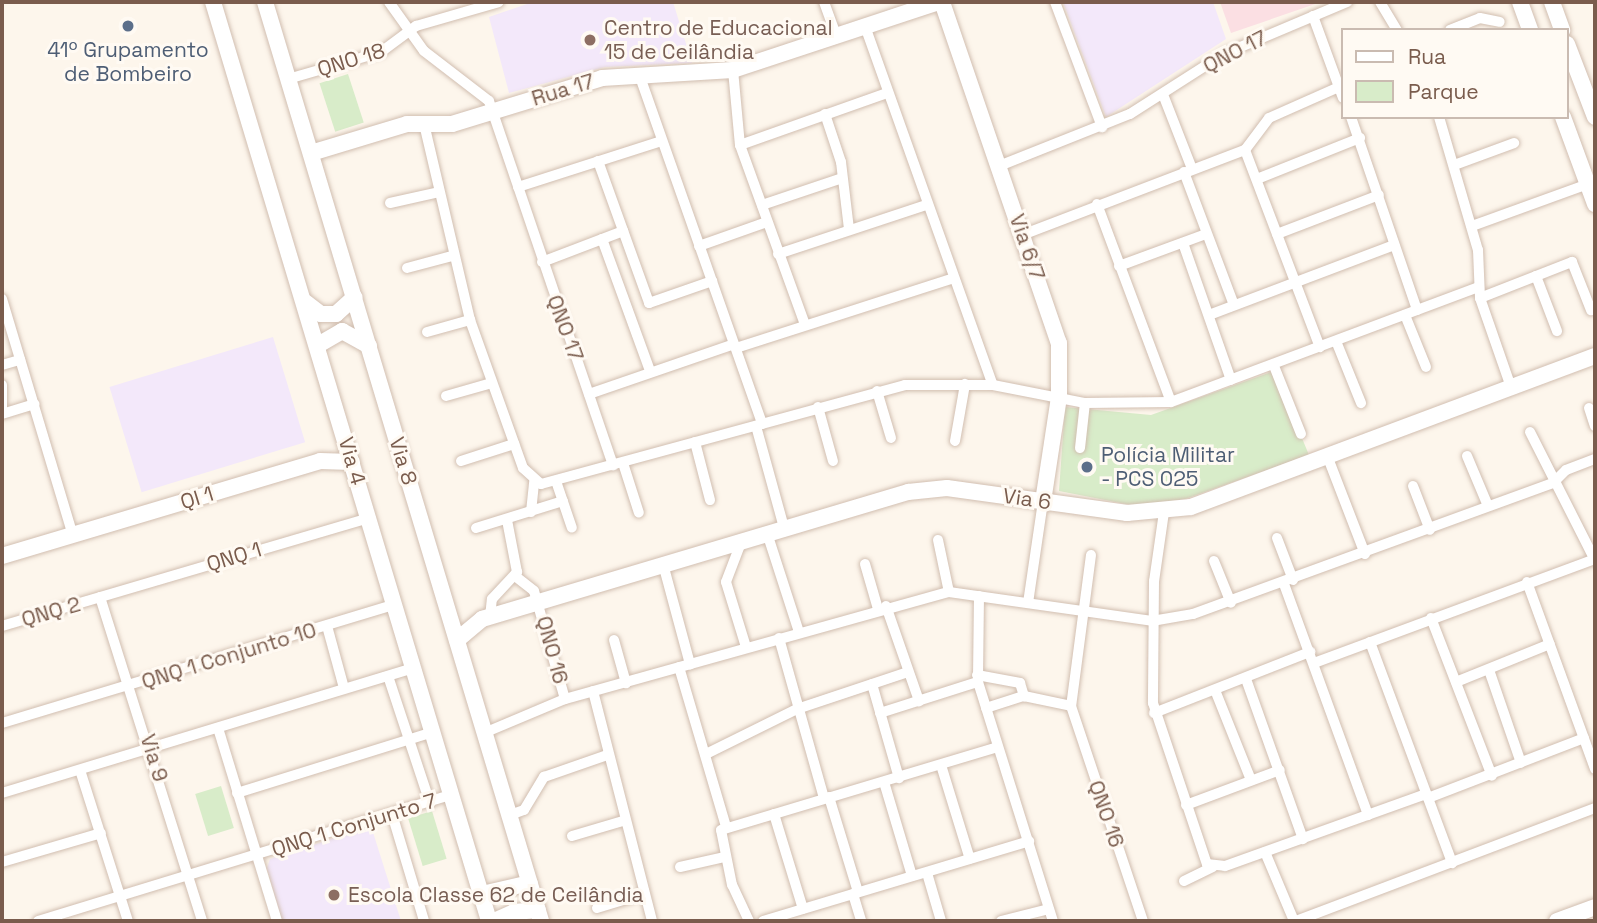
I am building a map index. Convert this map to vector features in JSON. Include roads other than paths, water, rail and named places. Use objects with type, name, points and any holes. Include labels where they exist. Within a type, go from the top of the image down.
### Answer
[{"type":"street","name":"Via 4","points":[[213,2],[318,345],[429,733],[492,921]]},
{"type":"street","name":"Via 8","points":[[265,2],[540,916]]},
{"type":"street","name":"QNO 18","points":[[389,2],[407,31],[424,51],[484,96],[493,111]]},
{"type":"street","name":"QNO 18","points":[[288,79],[381,52],[407,31],[475,5],[499,2]]},
{"type":"street","points":[[824,2],[837,38]]},
{"type":"street","name":"Rua 17","points":[[311,153],[407,124],[425,128],[493,111],[584,82],[639,74],[733,70],[866,29],[940,2]]},
{"type":"street","name":"Via 6/7","points":[[940,2],[1059,343],[1059,397],[1043,501]]},
{"type":"street","points":[[1055,2],[1102,127]]},
{"type":"street","name":"QNO 17","points":[[999,166],[1102,127],[1164,97],[1224,54],[1347,2]]},
{"type":"street","points":[[1380,2],[1396,28]]},
{"type":"street","points":[[1520,2],[1529,28]]},
{"type":"street","points":[[1552,2],[1561,28]]},
{"type":"street","points":[[1022,234],[1245,150],[1269,118],[1341,92],[1313,16]]},
{"type":"street","points":[[1455,28],[1480,18],[1500,22]]},
{"type":"street","points":[[866,29],[926,205],[993,385]]},
{"type":"street","points":[[1569,49],[1595,117]]},
{"type":"street","points":[[1569,66],[1595,125]]},
{"type":"street","points":[[733,70],[740,145],[805,326]]},
{"type":"street","points":[[639,74],[735,346],[759,425],[784,528]]},
{"type":"street","points":[[740,145],[887,93]]},
{"type":"street","points":[[1164,97],[1206,234],[1234,305]]},
{"type":"street","name":"QNO 17","points":[[493,111],[589,394],[639,513]]},
{"type":"street","points":[[825,114],[842,178],[849,229]]},
{"type":"street","points":[[1353,119],[1417,310]]},
{"type":"street","points":[[1440,119],[1457,164],[1472,226],[1479,292],[1511,387]]},
{"type":"street","points":[[1564,119],[1595,204]]},
{"type":"street","points":[[425,128],[452,256],[470,320],[513,444],[534,481],[531,512]]},
{"type":"street","points":[[1257,179],[1360,138]]},
{"type":"street","points":[[518,187],[661,141]]},
{"type":"street","points":[[1457,164],[1514,143]]},
{"type":"street","points":[[1245,150],[1320,347]]},
{"type":"street","points":[[598,161],[649,303]]},
{"type":"street","points":[[762,205],[842,178]]},
{"type":"street","points":[[1472,226],[1588,184]]},
{"type":"street","points":[[390,203],[439,192]]},
{"type":"street","points":[[1277,234],[1379,195]]},
{"type":"street","points":[[1097,204],[1171,402]]},
{"type":"street","points":[[778,254],[926,205]]},
{"type":"street","points":[[699,246],[767,222]]},
{"type":"street","points":[[542,261],[623,231]]},
{"type":"street","points":[[1119,266],[1206,234]]},
{"type":"street","points":[[602,239],[650,371]]},
{"type":"street","points":[[1183,243],[1231,380]]},
{"type":"street","points":[[1209,315],[1297,285],[1394,245]]},
{"type":"street","points":[[407,268],[452,256]]},
{"type":"street","points":[[534,481],[557,484],[618,464],[877,391],[965,384],[993,385],[1085,403],[1171,402],[1274,366],[1417,310],[1536,276],[1572,262],[1591,310]]},
{"type":"street","points":[[1536,276],[1557,331]]},
{"type":"street","points":[[589,394],[650,371],[805,326],[954,278]]},
{"type":"street","points":[[628,312],[712,281]]},
{"type":"street","points":[[305,302],[321,314],[336,314],[355,297]]},
{"type":"street","points":[[2,299],[73,536]]},
{"type":"street","points":[[1405,315],[1426,367]]},
{"type":"street","points":[[427,332],[470,320]]},
{"type":"street","points":[[318,345],[342,331],[369,346]]},
{"type":"street","points":[[1336,341],[1362,402]]},
{"type":"street","name":"Via 6","points":[[457,640],[486,618],[742,540],[930,488],[1164,512],[1217,500],[1595,356]]},
{"type":"street","points":[[2,365],[20,359]]},
{"type":"street","points":[[1274,366],[1301,434]]},
{"type":"street","points":[[446,397],[492,383]]},
{"type":"street","points":[[955,441],[965,384]]},
{"type":"street","points":[[2,385],[2,413],[34,404]]},
{"type":"street","points":[[877,391],[891,438]]},
{"type":"street","points":[[1080,447],[1085,403]]},
{"type":"street","points":[[818,407],[833,461]]},
{"type":"street","points":[[1589,408],[1595,426]]},
{"type":"street","points":[[1154,713],[1245,679],[1370,642],[1595,559],[1553,483],[1530,432]]},
{"type":"street","name":"QI 1","points":[[320,461],[345,440]]},
{"type":"street","points":[[695,442],[710,500]]},
{"type":"street","points":[[461,461],[513,444]]},
{"type":"street","points":[[1467,456],[1488,506]]},
{"type":"street","points":[[1328,458],[1365,554]]},
{"type":"street","name":"QNO 16","points":[[484,733],[565,699],[882,608],[949,592],[1028,603],[1081,614],[1152,621],[1231,603],[1553,483],[1566,470],[1595,459]]},
{"type":"street","name":"QI 1","points":[[2,556],[320,461],[352,462]]},
{"type":"street","points":[[557,484],[572,528]]},
{"type":"street","points":[[1413,486],[1430,530]]},
{"type":"street","points":[[476,528],[563,501]]},
{"type":"street","points":[[1028,603],[1036,522],[1043,501]]},
{"type":"street","points":[[1164,512],[1152,621],[1154,713],[1186,805],[1213,867]]},
{"type":"street","name":"QNQ 1","points":[[100,597],[368,518]]},
{"type":"street","points":[[449,615],[486,618],[492,599],[515,576],[518,562],[507,520]]},
{"type":"street","points":[[1583,534],[1595,529]]},
{"type":"street","points":[[767,533],[799,632]]},
{"type":"street","points":[[1277,538],[1312,658],[1368,816]]},
{"type":"street","points":[[742,540],[741,555],[726,582],[746,647]]},
{"type":"street","points":[[938,540],[949,592]]},
{"type":"street","name":"QNO 16","points":[[1091,555],[1081,614],[1071,706],[1143,921]]},
{"type":"street","points":[[1214,561],[1231,603]]},
{"type":"street","points":[[663,564],[706,754],[726,827]]},
{"type":"street","points":[[865,564],[919,701]]},
{"type":"street","points":[[515,576],[534,591],[538,602]]},
{"type":"street","points":[[1527,582],[1595,769]]},
{"type":"street","points":[[979,596],[978,679],[1053,921]]},
{"type":"street","name":"QNQ 2","points":[[2,626],[100,597]]},
{"type":"street","name":"Via 9","points":[[100,597],[132,686],[202,921]]},
{"type":"street","name":"QNO 16","points":[[538,602],[565,699]]},
{"type":"street","points":[[344,688],[327,626],[394,605]]},
{"type":"street","points":[[1431,618],[1492,776]]},
{"type":"street","name":"QNQ 1 Conjunto 10","points":[[2,723],[327,626]]},
{"type":"street","points":[[779,638],[797,709],[856,893],[861,921]]},
{"type":"street","points":[[614,640],[626,683]]},
{"type":"street","points":[[1370,642],[1425,797],[1452,863]]},
{"type":"street","points":[[1456,682],[1550,644]]},
{"type":"street","points":[[2,793],[411,669]]},
{"type":"street","points":[[1489,670],[1521,763]]},
{"type":"street","points":[[706,754],[797,709],[908,672]]},
{"type":"street","points":[[388,676],[429,803]]},
{"type":"street","points":[[880,713],[978,679],[1020,683],[1024,696]]},
{"type":"street","points":[[1245,679],[1303,839]]},
{"type":"street","points":[[872,684],[899,778]]},
{"type":"street","points":[[1215,690],[1251,780]]},
{"type":"street","name":"QNO 16","points":[[593,691],[607,755],[652,921]]},
{"type":"street","points":[[986,708],[1024,696],[1071,706]]},
{"type":"street","points":[[218,728],[277,921]]},
{"type":"street","points":[[237,793],[429,733]]},
{"type":"street","points":[[1184,881],[1213,867],[1492,776],[1584,738]]},
{"type":"street","points":[[749,921],[724,857],[719,836],[726,827],[998,747]]},
{"type":"street","points":[[510,815],[524,810],[544,777],[607,755]]},
{"type":"street","points":[[941,765],[970,859]]},
{"type":"street","points":[[80,770],[128,921]]},
{"type":"street","points":[[1186,805],[1280,770]]},
{"type":"street","points":[[884,782],[912,876]]},
{"type":"street","name":"QNQ 1 Conjunto 7","points":[[257,855],[450,795]]},
{"type":"street","points":[[1265,852],[1295,921],[1595,808]]},
{"type":"street","points":[[392,814],[424,921]]},
{"type":"street","points":[[774,814],[803,909]]},
{"type":"street","points":[[578,834],[624,821]]},
{"type":"street","points":[[2,862],[101,833]]},
{"type":"street","points":[[763,921],[1029,841]]},
{"type":"street","points":[[38,921],[257,855]]},
{"type":"street","points":[[680,867],[724,857]]},
{"type":"street","points":[[927,873],[941,921]]},
{"type":"street","points":[[482,894],[530,883]]},
{"type":"street","points":[[597,908],[643,894]]},
{"type":"street","points":[[1557,921],[1595,907]]},
{"type":"street","points":[[1001,921],[1049,909]]},
{"type":"street","points":[[492,921],[514,912],[540,916]]},
{"type":"street","points":[[1578,921],[1595,912]]},
{"type":"place","name":"41º Grupamento de Bombeiro","points":[[128,26]]},
{"type":"place","name":"Centro de Educacional 15 de Ceilândia","points":[[590,40]]},
{"type":"place","name":"Polícia Militar - PCS 025","points":[[1087,467]]},
{"type":"place","name":"Escola Classe 62 de Ceilândia","points":[[334,895]]}]
